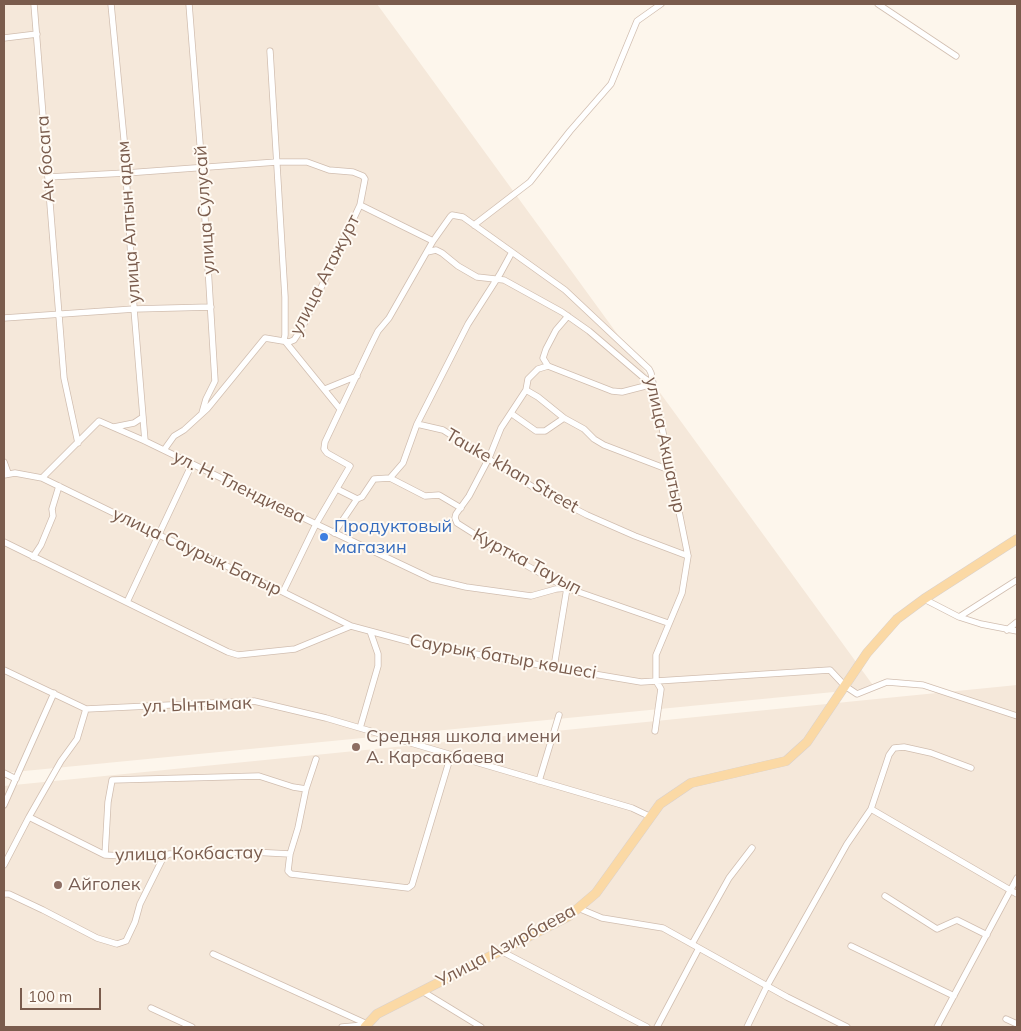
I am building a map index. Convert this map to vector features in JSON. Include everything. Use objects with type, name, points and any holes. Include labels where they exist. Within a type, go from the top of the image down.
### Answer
[{"type":"main road","name":"Улица Азирбаева","points":[[366,1026],[376,1014],[569,916],[596,893],[660,804],[691,784],[786,761],[807,742],[867,653],[897,619],[924,599],[1017,539]]},
{"type":"street","name":"Ак босага","points":[[34,4],[64,378],[78,443]]},
{"type":"street","name":"улица Алтын адам","points":[[111,4],[126,173],[134,309],[145,441]]},
{"type":"street","name":"улица Сулусай","points":[[188,4],[202,167],[215,381],[206,399],[202,414]]},
{"type":"street","points":[[474,225],[530,182],[570,131],[611,84],[637,21],[661,4]]},
{"type":"street","points":[[878,4],[956,56]]},
{"type":"street","points":[[4,38],[36,34]]},
{"type":"street","points":[[270,51],[285,297],[284,340],[340,410]]},
{"type":"street","points":[[48,177],[277,162]]},
{"type":"street","name":"улица Атажурт","points":[[164,450],[174,436],[202,414],[265,338],[289,342],[294,340],[302,328],[360,204],[365,179],[363,176],[353,172],[329,170],[307,162],[277,162]]},
{"type":"street","points":[[283,592],[316,524],[350,466],[327,453],[324,449],[325,442],[374,338],[390,318],[433,241],[360,204]]},
{"type":"street","name":"улица Акшатыр","points":[[433,241],[452,215],[463,217],[564,290],[649,369],[672,471],[688,556],[682,593],[656,655],[656,681],[661,689],[655,731]]},
{"type":"street","points":[[427,252],[436,250],[477,277],[504,280],[568,316],[653,384]]},
{"type":"street","points":[[390,478],[403,463],[418,424],[468,324],[512,252]]},
{"type":"street","points":[[4,318],[134,309],[211,307]]},
{"type":"street","points":[[568,316],[556,330],[546,349],[543,358],[548,366],[612,391],[622,392],[653,384]]},
{"type":"street","name":"Куртка Тауып","points":[[548,366],[538,369],[528,379],[526,390],[501,428],[489,458],[470,496],[456,514],[457,523],[506,554],[567,588],[668,623]]},
{"type":"street","points":[[325,389],[357,376]]},
{"type":"street","points":[[526,390],[564,418],[584,429],[594,439],[604,445],[672,471]]},
{"type":"street","points":[[512,414],[536,431],[545,431],[564,418]]},
{"type":"street","points":[[112,427],[134,423],[143,417]]},
{"type":"street","name":"ул. Н. Тлендиева","points":[[78,443],[99,421],[164,450],[432,579],[466,587],[531,596],[567,588]]},
{"type":"street","name":"Tauke khan Street","points":[[418,424],[443,430],[533,487],[587,515],[688,556]]},
{"type":"street","points":[[42,478],[78,443]]},
{"type":"street","points":[[4,462],[6,474]]},
{"type":"street","points":[[127,602],[192,464]]},
{"type":"street","name":"улица Саурык Батыр","points":[[6,474],[42,478],[351,626]]},
{"type":"street","points":[[334,533],[357,499],[362,497],[374,479],[390,478],[425,496],[439,495],[461,508]]},
{"type":"street","points":[[33,557],[41,545],[53,516],[52,509],[59,486]]},
{"type":"street","points":[[337,489],[357,499]]},
{"type":"street","points":[[4,542],[228,652],[238,655],[295,649],[351,626]]},
{"type":"street","points":[[959,617],[1017,580]]},
{"type":"street","points":[[554,667],[567,588]]},
{"type":"street","points":[[924,599],[959,617],[981,624],[1017,631]]},
{"type":"street","points":[[1007,630],[1017,622]]},
{"type":"street","name":"Саурық батыр көшесі","points":[[351,626],[422,645],[641,682],[830,670],[845,686]]},
{"type":"street","points":[[360,728],[378,666],[378,654],[370,631]]},
{"type":"street","points":[[4,670],[86,710],[77,739],[61,761],[29,816],[4,865]]},
{"type":"street","points":[[845,686],[857,694],[887,682],[923,685],[1017,716]]},
{"type":"street","points":[[4,805],[54,693]]},
{"type":"street","name":"ул. Ынтымак","points":[[86,710],[254,701],[360,728],[632,808],[651,817]]},
{"type":"street","points":[[539,781],[559,715]]},
{"type":"street","points":[[747,1027],[767,986],[847,844],[870,809],[889,755],[894,748],[904,747],[931,753],[970,768]]},
{"type":"street","points":[[316,759],[306,788],[298,828],[290,854],[288,871],[291,874],[408,888],[412,885],[451,755]]},
{"type":"street","points":[[4,774],[16,778]]},
{"type":"street","points":[[105,855],[108,802],[112,780],[259,776],[306,788]]},
{"type":"street","points":[[870,809],[1017,894]]},
{"type":"street","name":"улица Кокбастау","points":[[29,816],[105,855],[163,858],[169,854],[252,852],[290,854]]},
{"type":"street","points":[[692,944],[729,878],[752,848]]},
{"type":"street","points":[[4,894],[9,894],[43,910],[97,938],[117,944],[126,941],[135,922],[140,904],[163,858]]},
{"type":"street","points":[[937,1027],[1017,878]]},
{"type":"street","points":[[885,896],[937,929],[957,920],[987,934]]},
{"type":"street","points":[[578,908],[602,918],[663,928],[767,986],[847,1027]]},
{"type":"street","points":[[851,946],[954,996]]},
{"type":"street","points":[[657,1027],[699,948]]},
{"type":"street","points":[[501,951],[647,1027]]},
{"type":"street","points":[[213,954],[366,1026]]},
{"type":"street","points":[[422,991],[481,1027]]},
{"type":"street","points":[[151,1008],[192,1027]]},
{"type":"street","points":[[1006,1020],[1017,1024]]},
{"type":"street","points":[[342,1027],[366,1026]]},
{"type":"shaded area","points":[[4,4],[377,4],[875,688],[4,773]]},
{"type":"shaded area","points":[[1017,685],[1017,1027],[4,1027],[4,786]]},
{"type":"place","name":"Продуктовый магазин","points":[[324,537]]},
{"type":"place","name":"Средняя школа имени А. Карсакбаева","points":[[356,747]]},
{"type":"place","name":"Айголек","points":[[58,885]]}]
